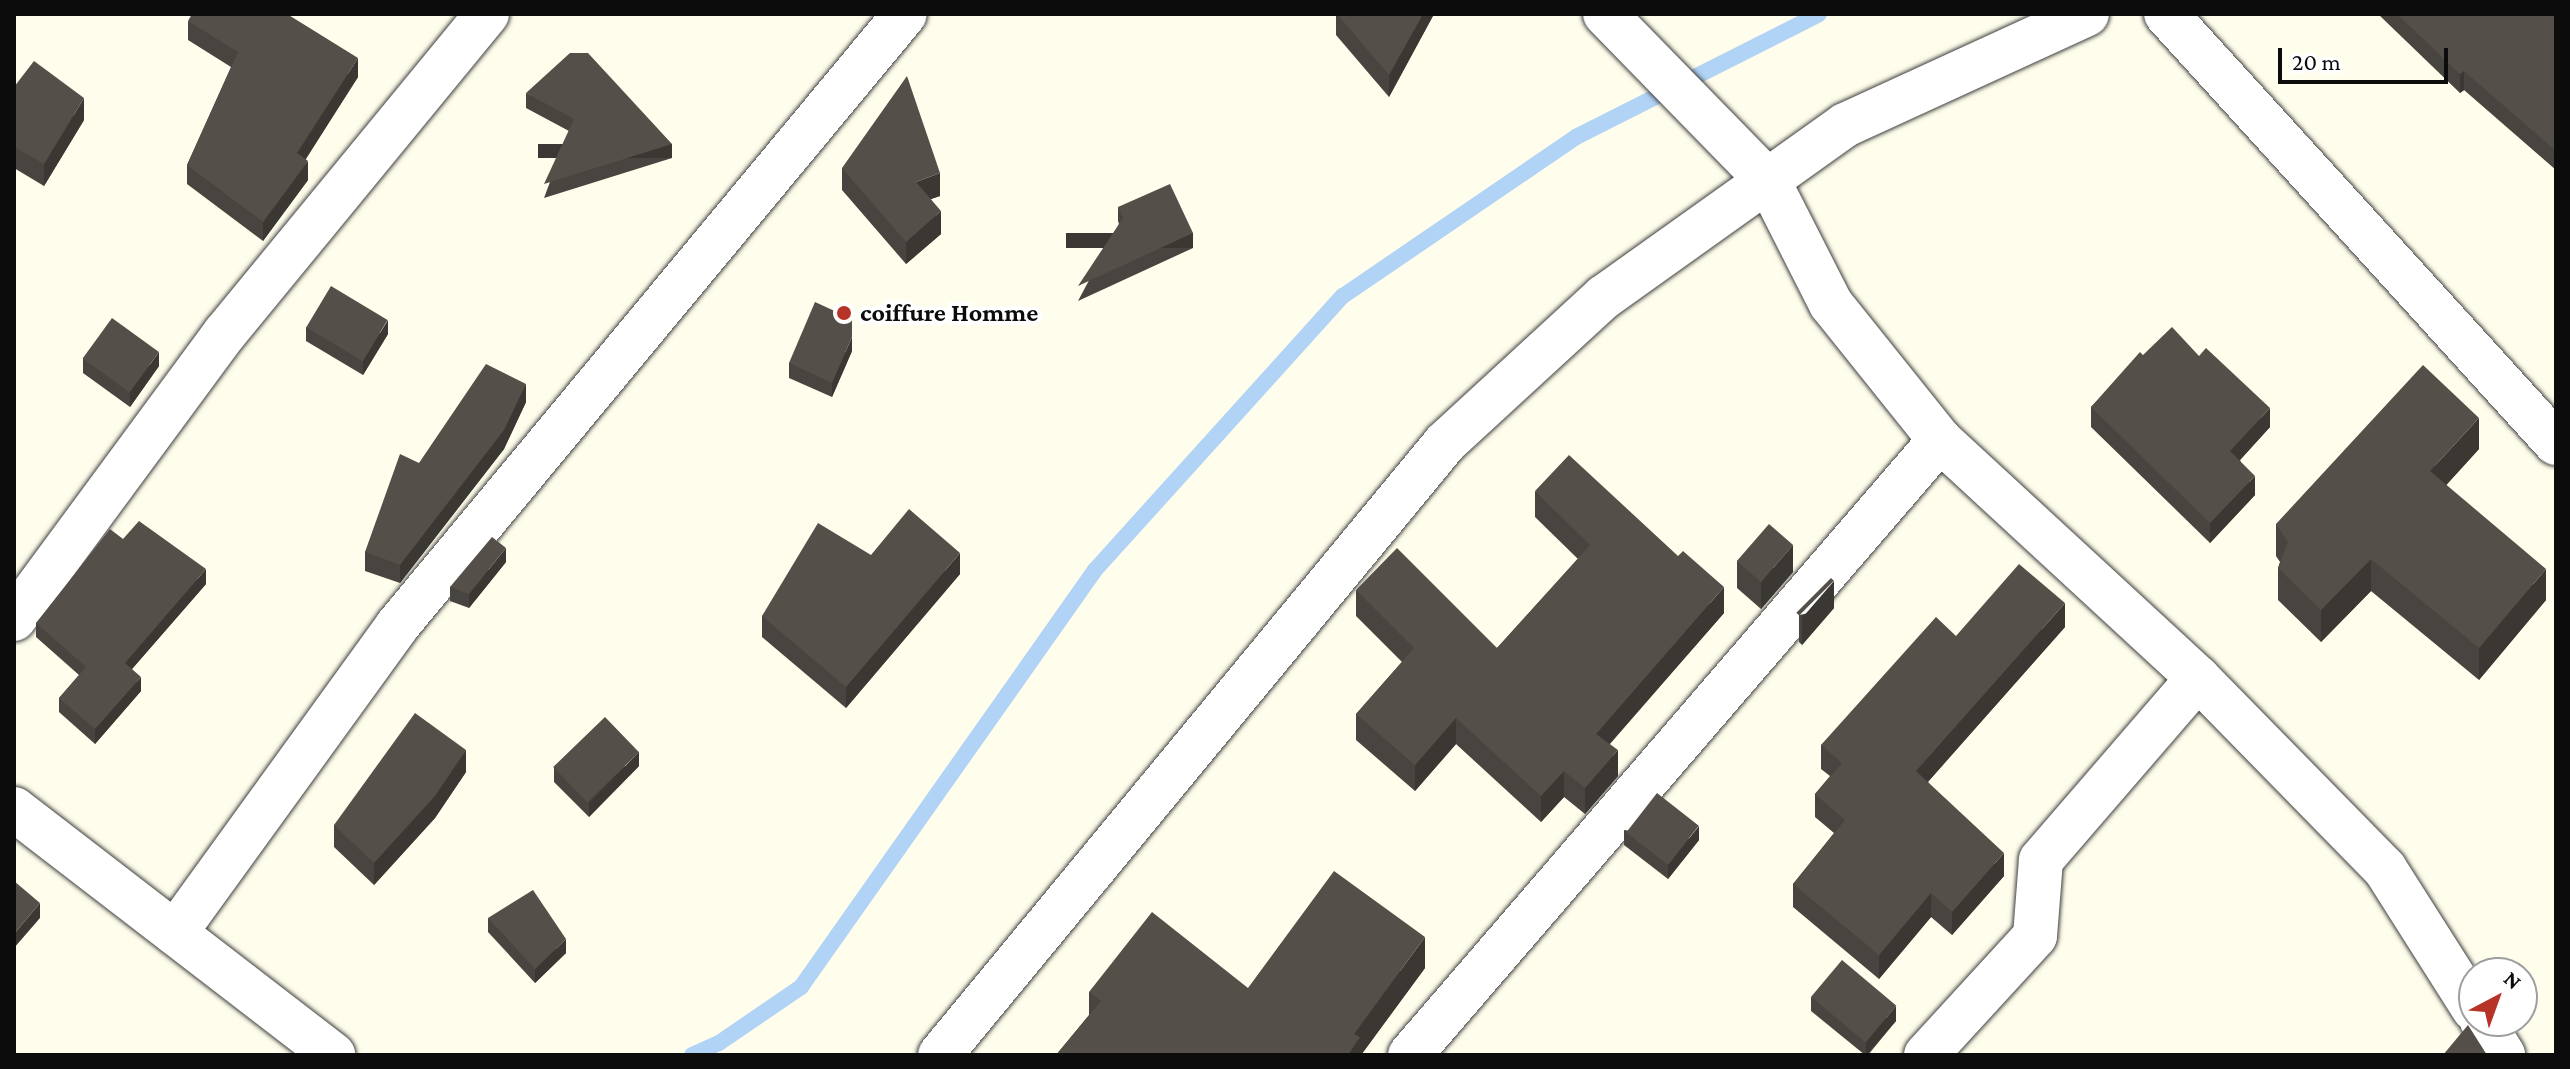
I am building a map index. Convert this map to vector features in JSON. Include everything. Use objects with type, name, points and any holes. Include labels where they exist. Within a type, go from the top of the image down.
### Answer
[{"type":"street","points":[[14,619],[225,333],[487,14]]},
{"type":"street","points":[[175,933],[397,626],[905,14]]},
{"type":"street","points":[[1605,14],[1769,182],[1831,304],[1940,440],[2198,678],[2385,869],[2458,984]]},
{"type":"street","points":[[940,1055],[1445,443],[1604,297],[1845,125],[2087,14]]},
{"type":"street","points":[[2166,14],[2556,443]]},
{"type":"street","points":[[1410,1055],[1940,440]]},
{"type":"street","points":[[1926,1055],[2035,936],[2041,860],[2198,678]]},
{"type":"street","points":[[14,809],[333,1055]]},
{"type":"street","points":[[2492,1037],[2503,1055]]},
{"type":"building","points":[[192,14],[287,14],[358,58],[297,153],[308,161],[263,222],[187,165],[238,52],[188,21]]},
{"type":"building","points":[[1337,14],[1423,14],[1389,75]]},
{"type":"building","points":[[2397,14],[2556,14],[2556,151],[2464,71],[2460,74]]},
{"type":"building","points":[[570,53],[588,53],[672,144],[544,184],[574,119],[526,93]]},
{"type":"building","points":[[34,61],[84,98],[44,164],[14,147],[14,87]]},
{"type":"building","points":[[907,76],[940,173],[916,182],[941,211],[906,242],[842,168]]},
{"type":"building","points":[[1170,184],[1193,233],[1078,286],[1123,218],[1118,207]]},
{"type":"building","points":[[331,286],[388,320],[363,361],[306,327]]},
{"type":"building","points":[[815,302],[852,319],[852,337],[832,383],[789,363]]},
{"type":"building","points":[[112,318],[159,352],[130,393],[83,358]]},
{"type":"building","points":[[2172,327],[2199,356],[2206,348],[2270,408],[2230,451],[2255,476],[2210,523],[2091,407],[2140,352],[2143,355]]},
{"type":"building","points":[[486,364],[526,384],[504,430],[400,565],[365,552],[400,454],[419,463]]},
{"type":"building","points":[[2423,365],[2479,418],[2430,471],[2546,569],[2479,648],[2371,559],[2321,610],[2278,568],[2288,542],[2276,524]]},
{"type":"building","points":[[1569,455],[1678,556],[1683,551],[1724,587],[1596,734],[1618,750],[1585,788],[1564,771],[1541,796],[1456,718],[1415,765],[1356,714],[1414,648],[1356,590],[1397,548],[1497,648],[1590,545],[1535,491]]},
{"type":"building","points":[[909,509],[960,553],[846,687],[762,616],[818,523],[871,555]]},
{"type":"building","points":[[139,521],[206,569],[125,663],[141,677],[95,729],[59,698],[86,667],[36,623],[110,529],[123,539]]},
{"type":"building","points":[[1769,524],[1793,545],[1761,582],[1737,561]]},
{"type":"building","points":[[492,537],[506,548],[469,594],[450,587]]},
{"type":"building","points":[[2019,564],[2065,603],[1916,771],[2004,853],[1952,912],[1931,893],[1879,955],[1793,884],[1845,820],[1815,794],[1842,763],[1821,745],[1936,617],[1956,636]]},
{"type":"building","points":[[1831,578],[1834,581],[1799,615],[1796,613]]},
{"type":"building","points":[[415,713],[466,750],[435,796],[374,863],[334,825]]},
{"type":"building","points":[[605,717],[639,752],[587,802],[553,767]]},
{"type":"building","points":[[1657,793],[1699,826],[1668,865],[1626,832]]},
{"type":"building","points":[[1334,871],[1425,937],[1354,1034],[1360,1037],[1348,1055],[1056,1055],[1101,1001],[1089,992],[1152,912],[1248,988]]},
{"type":"building","points":[[14,881],[40,903],[14,934]]},
{"type":"building","points":[[533,890],[566,939],[535,969],[488,918]]},
{"type":"building","points":[[1842,960],[1896,1006],[1866,1042],[1811,997]]},
{"type":"building","points":[[2458,1037],[2476,1037],[2487,1055],[2443,1055]]},
{"type":"waterway","points":[[692,1055],[719,1043],[801,987],[1095,570],[1343,296],[1576,137],[1819,14]]},
{"type":"place","name":"coiffure Homme","points":[[844,313]]}]
